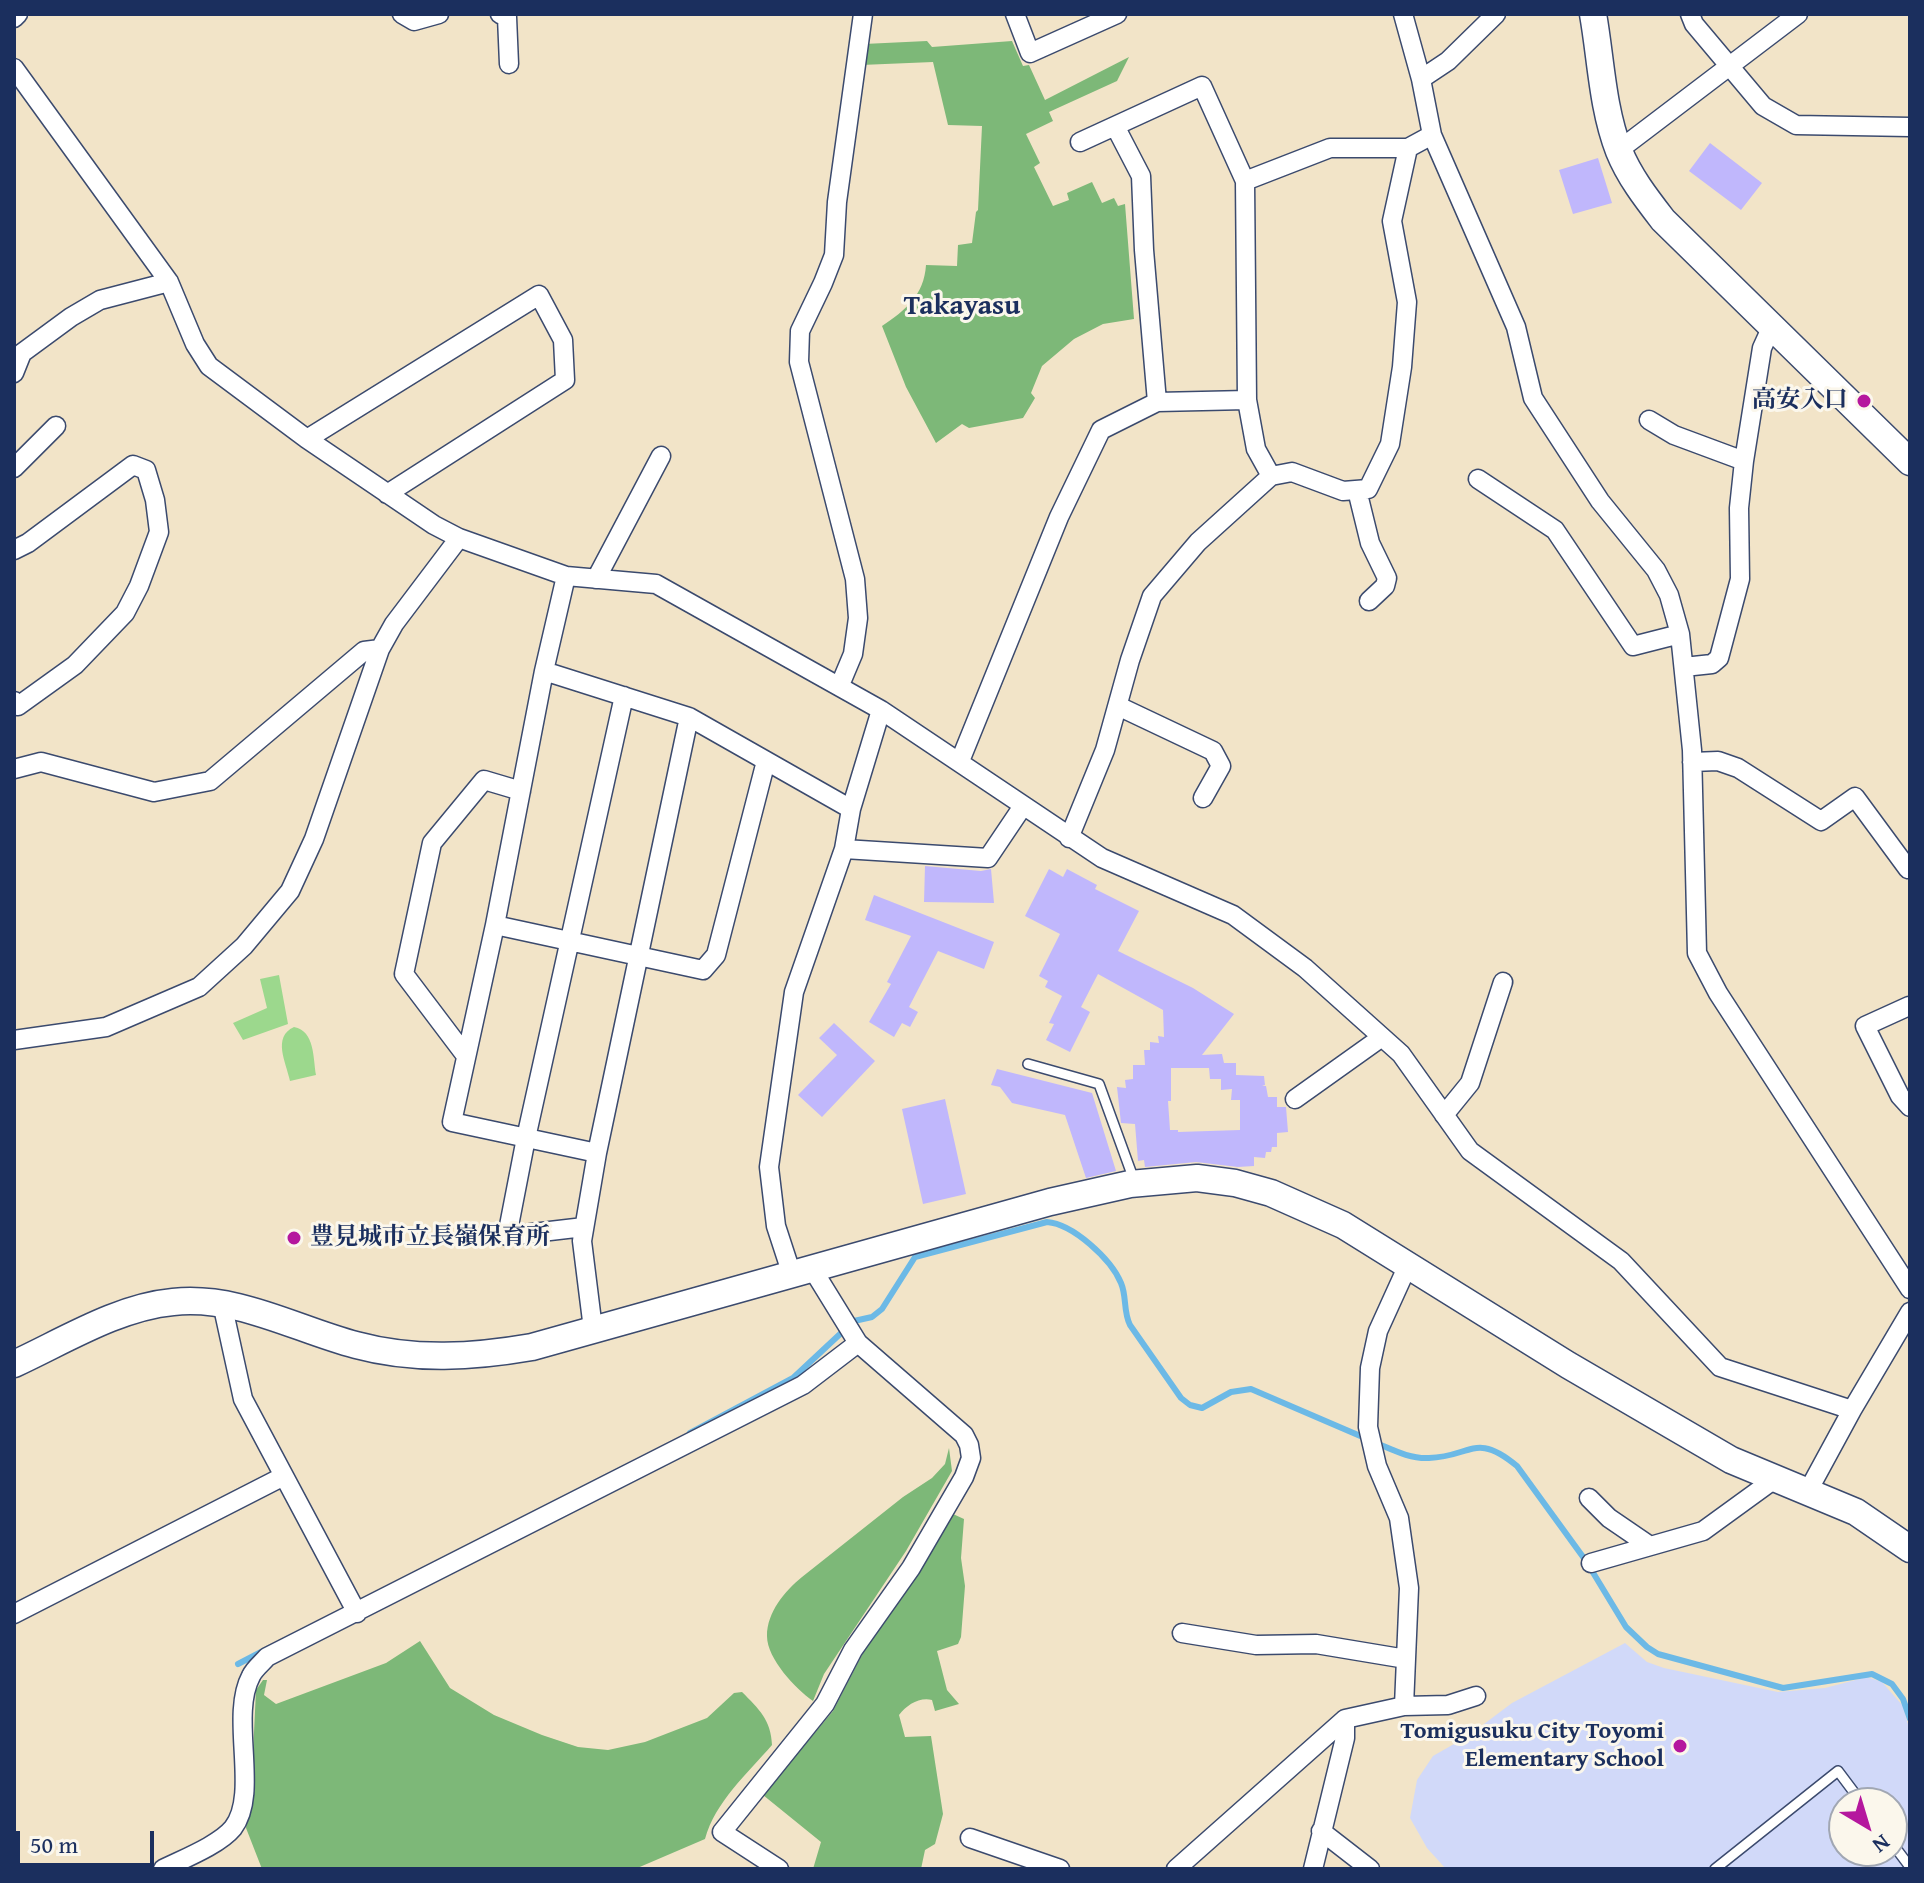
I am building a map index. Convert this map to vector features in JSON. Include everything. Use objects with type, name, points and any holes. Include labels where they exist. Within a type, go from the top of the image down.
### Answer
[{"type":"street","points":[[402,14],[414,21],[439,14]]},
{"type":"street","points":[[500,14],[507,17],[509,64]]},
{"type":"street","points":[[840,685],[853,654],[858,618],[855,579],[799,362],[800,331],[834,255],[837,202],[863,14]]},
{"type":"street","points":[[1015,14],[1030,53],[1117,14]]},
{"type":"street","points":[[1403,14],[1432,135],[1516,327],[1533,398],[1600,501],[1656,570],[1669,595],[1680,634],[1692,762],[1697,953],[1726,1006],[1910,1289]]},
{"type":"street","points":[[1421,79],[1448,61],[1496,14]]},
{"type":"street","points":[[1593,14],[1607,107],[1619,150],[1631,175],[1663,220],[1910,462]]},
{"type":"street","points":[[1690,14],[1694,24],[1763,106],[1796,125],[1910,127]]},
{"type":"street","points":[[1619,150],[1798,14]]},
{"type":"street","points":[[14,68],[169,282],[195,344],[209,366],[307,439],[387,494],[459,538],[566,576],[656,584],[881,710],[1102,858],[1233,915],[1305,968],[1401,1054],[1470,1151],[1621,1261],[1720,1367],[1852,1410]]},
{"type":"street","points":[[1080,142],[1202,86],[1245,181],[1247,400],[1256,449],[1271,476]]},
{"type":"street","points":[[1115,126],[1141,176],[1157,402]]},
{"type":"street","points":[[1245,181],[1330,148],[1408,148],[1432,135]]},
{"type":"street","points":[[1069,838],[1105,750],[1152,596],[1198,542],[1271,476],[1292,472],[1343,491],[1368,489],[1390,444],[1402,367],[1407,302],[1392,221],[1408,148]]},
{"type":"street","points":[[14,373],[22,353],[71,317],[100,300],[169,282]]},
{"type":"street","points":[[307,439],[539,295],[563,340],[565,380],[387,494]]},
{"type":"street","points":[[1684,667],[1712,664],[1719,658],[1740,579],[1739,508],[1744,461],[1762,348],[1772,326]]},
{"type":"street","points":[[960,761],[1059,517],[1101,430],[1157,402],[1247,400]]},
{"type":"street","points":[[1649,420],[1674,435],[1744,461]]},
{"type":"street","points":[[14,468],[56,426]]},
{"type":"street","points":[[596,579],[661,456]]},
{"type":"street","points":[[14,550],[28,543],[133,465],[146,470],[155,500],[159,532],[139,586],[125,613],[75,665],[18,706],[14,701]]},
{"type":"street","points":[[1478,479],[1555,530],[1633,646],[1680,634]]},
{"type":"street","points":[[1357,490],[1370,543],[1387,578],[1385,586],[1369,601]]},
{"type":"street","points":[[14,1040],[106,1027],[199,987],[244,946],[290,891],[314,839],[380,649],[394,624],[459,538]]},
{"type":"street","points":[[566,576],[452,1122],[597,1153]]},
{"type":"street","points":[[14,769],[41,762],[154,792],[210,781],[364,651],[380,649]]},
{"type":"street","points":[[544,671],[689,717],[851,809]]},
{"type":"street","points":[[584,1227],[507,1236],[624,696]]},
{"type":"street","points":[[1118,706],[1213,751],[1221,766],[1203,798]]},
{"type":"street","points":[[779,1869],[722,1832],[825,1704],[853,1650],[919,1555],[964,1477],[971,1458],[964,1435],[858,1343],[802,1273],[776,1226],[769,1167],[794,992],[844,849],[851,809],[881,710]]},
{"type":"street","points":[[593,1329],[582,1241],[584,1227],[689,717]]},
{"type":"street","points":[[495,925],[703,970],[716,955],[766,761]]},
{"type":"street","points":[[1692,762],[1718,761],[1738,768],[1821,821],[1855,797],[1908,869]]},
{"type":"street","points":[[466,1056],[404,974],[432,843],[484,780],[521,791]]},
{"type":"street","points":[[844,849],[988,858],[1023,806]]},
{"type":"street","points":[[1444,1115],[1470,1083],[1503,982]]},
{"type":"street","points":[[1909,1006],[1865,1026],[1900,1096],[1910,1107]]},
{"type":"street","points":[[1295,1099],[1382,1037]]},
{"type":"street","points":[[14,1364],[126,1313],[172,1302],[222,1303],[244,1307],[358,1346],[397,1354],[485,1355],[532,1347],[1050,1202],[1135,1184],[1197,1178],[1235,1183],[1271,1193],[1343,1225],[1568,1365],[1731,1460],[1856,1512],[1910,1549]]},
{"type":"street","points":[[1404,1706],[1409,1588],[1399,1518],[1377,1466],[1368,1427],[1370,1368],[1378,1331],[1408,1265]]},
{"type":"street","points":[[222,1303],[243,1399],[357,1613]]},
{"type":"street","points":[[1808,1491],[1910,1312]]},
{"type":"street","points":[[163,1869],[211,1845],[232,1829],[243,1807],[243,1695],[251,1674],[267,1657],[803,1385],[858,1343]]},
{"type":"street","points":[[14,1614],[284,1476]]},
{"type":"street","points":[[1591,1563],[1703,1531],[1776,1478]]},
{"type":"street","points":[[1589,1498],[1609,1518],[1650,1546]]},
{"type":"street","points":[[1182,1633],[1256,1645],[1316,1644],[1406,1659]]},
{"type":"street","points":[[1176,1869],[1345,1719],[1404,1706],[1448,1705],[1476,1696]]},
{"type":"street","points":[[1313,1869],[1345,1738],[1345,1719]]},
{"type":"street","points":[[1321,1831],[1370,1869]]},
{"type":"street","points":[[970,1838],[1060,1869]]},
{"type":"lane","points":[[1028,1064],[1099,1084],[1135,1184]]},
{"type":"lane","points":[[1715,1869],[1838,1771],[1850,1787]]},
{"type":"shaded area","name":"Tomigusuku City Toyomi Elementary School","points":[[1625,1643],[1647,1662],[1664,1668],[1778,1692],[1825,1688],[1867,1677],[1882,1682],[1903,1706],[1910,1732],[1910,1869],[1446,1869],[1427,1848],[1410,1818],[1417,1780],[1433,1756],[1468,1736],[1512,1703]]},
{"type":"green space","points":[[927,41],[932,47],[1012,41],[1023,66],[1029,65],[1045,100],[1129,57],[1117,81],[1049,112],[1053,121],[1026,134],[1040,163],[1034,167],[1053,206],[1069,200],[1067,193],[1092,182],[1102,203],[1114,198],[1118,206],[1125,204],[1134,319],[1103,324],[1074,339],[1042,366],[1031,393],[1035,398],[1023,418],[969,428],[962,424],[936,443],[906,387],[882,326],[899,314],[918,293],[926,265],[957,266],[958,245],[972,243],[978,210],[982,126],[948,125],[933,62],[861,65],[864,44]]},
{"type":"green space","points":[[279,975],[288,1024],[243,1040],[233,1023],[267,1008],[260,979]]},
{"type":"green space","points":[[294,1027],[309,1039],[316,1075],[290,1081],[282,1043],[287,1031]]},
{"type":"green space","points":[[949,1448],[952,1471],[906,1551],[824,1674],[813,1701],[777,1664],[768,1645],[768,1627],[774,1610],[783,1595],[802,1577],[903,1497],[932,1478],[945,1464]]},
{"type":"green space","points":[[953,1514],[964,1519],[961,1558],[965,1586],[961,1637],[958,1644],[937,1651],[947,1690],[959,1704],[935,1711],[932,1700],[922,1700],[899,1715],[905,1737],[931,1736],[943,1814],[935,1844],[925,1850],[921,1869],[813,1869],[821,1842],[763,1795],[833,1711],[864,1651]]},
{"type":"green space","points":[[420,1641],[450,1688],[494,1715],[578,1747],[608,1750],[645,1742],[707,1718],[734,1693],[742,1692],[767,1722],[772,1745],[724,1801],[705,1839],[635,1869],[262,1869],[246,1828],[256,1690],[263,1680],[267,1680],[264,1695],[276,1704],[386,1663]]},
{"type":"building","points":[[1710,143],[1762,183],[1741,210],[1689,171]]},
{"type":"building","points":[[1598,158],[1612,203],[1573,214],[1559,170]]},
{"type":"building","points":[[925,866],[981,871],[991,869],[994,903],[924,902]]},
{"type":"building","points":[[1049,869],[1063,877],[1067,869],[1097,885],[1095,889],[1139,911],[1118,951],[1193,988],[1234,1014],[1202,1055],[1222,1054],[1224,1063],[1236,1063],[1236,1075],[1264,1076],[1265,1085],[1262,1086],[1266,1086],[1268,1097],[1277,1097],[1277,1107],[1286,1107],[1288,1132],[1277,1133],[1277,1147],[1266,1152],[1265,1158],[1254,1157],[1254,1166],[1196,1162],[1145,1167],[1144,1160],[1138,1161],[1135,1124],[1121,1123],[1117,1087],[1126,1088],[1125,1080],[1133,1079],[1133,1065],[1145,1065],[1144,1050],[1150,1050],[1150,1042],[1159,1043],[1158,1036],[1164,1037],[1163,1010],[1098,974],[1081,1007],[1090,1012],[1070,1052],[1046,1040],[1054,1024],[1049,1023],[1062,996],[1045,987],[1048,981],[1039,976],[1060,934],[1025,916]],"holes":[[[1171,1068],[1209,1068],[1210,1079],[1221,1079],[1221,1090],[1232,1089],[1231,1100],[1240,1100],[1240,1130],[1170,1130],[1168,1101],[1171,1101]]]},
{"type":"building","points":[[874,895],[994,942],[984,969],[938,951],[909,1007],[918,1012],[910,1027],[902,1023],[894,1037],[869,1022],[891,984],[887,982],[911,936],[865,920]]},
{"type":"building","points":[[834,1023],[875,1061],[822,1117],[798,1095],[837,1055],[819,1038]]},
{"type":"building","points":[[997,1069],[1092,1093],[1116,1171],[1086,1178],[1065,1115],[1012,1103],[1000,1087],[991,1085]]},
{"type":"building","points":[[945,1099],[966,1194],[923,1204],[902,1109]]},
{"type":"waterway","points":[[690,1433],[793,1378],[854,1321],[872,1317],[882,1309],[915,1257],[1047,1222],[1079,1236],[1109,1264],[1123,1288],[1130,1325],[1181,1398],[1190,1405],[1202,1408],[1231,1392],[1251,1389],[1365,1438]]},
{"type":"waterway","points":[[1376,1443],[1422,1458],[1443,1457],[1482,1448],[1503,1456],[1517,1466],[1586,1561],[1626,1627],[1658,1654],[1783,1688],[1872,1674],[1892,1684],[1903,1699],[1910,1719]]},
{"type":"waterway","points":[[238,1664],[263,1651]]},
{"type":"place","name":"高安入口","points":[[1864,401]]},
{"type":"place","name":"豊見城市立長嶺保育所","points":[[294,1238]]},
{"type":"place","name":"Tomigusuku City Toyomi Elementary School","points":[[1680,1746]]},
{"type":"district","name":"Takayasu","points":[[962,307]]}]
